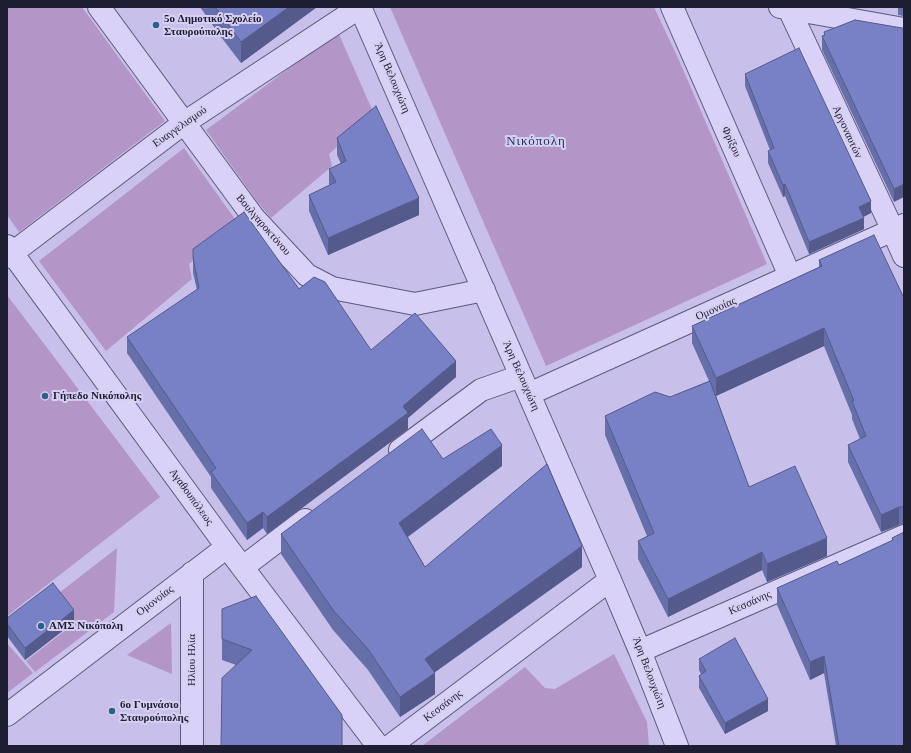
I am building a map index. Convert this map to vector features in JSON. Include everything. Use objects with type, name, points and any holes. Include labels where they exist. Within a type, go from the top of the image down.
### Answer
[{"type":"street","name":"Βουλγαροκτόνου","points":[[99,7],[254,218],[307,276],[332,288],[415,304],[484,290]]},
{"type":"street","name":"Ευαγγελισμού","points":[[9,252],[184,123],[360,7]]},
{"type":"street","name":"Άρη Βελουχιώτη","points":[[360,7],[610,580],[640,651],[677,746]]},
{"type":"street","name":"Φρίξου","points":[[672,7],[790,276]]},
{"type":"street","points":[[784,8],[904,29]]},
{"type":"street","name":"Αργοναυτών","points":[[784,8],[889,222],[898,227],[904,256]]},
{"type":"street","name":"Ομονοίας","points":[[387,460],[481,390],[525,385],[790,276],[898,227]]},
{"type":"street","name":"Αγαθουπόλεως","points":[[9,252],[227,547],[378,746]]},
{"type":"street","points":[[243,567],[318,511]]},
{"type":"street","name":"Κεσσάνης","points":[[640,651],[904,536]]},
{"type":"street","name":"Ομονοίας","points":[[7,715],[227,547]]},
{"type":"street","name":"Ηλίου Ηλία","points":[[192,573],[192,746]]},
{"type":"street","name":"Κεσσάνης","points":[[390,746],[610,580]]},
{"type":"shaded area","points":[[7,7],[82,7],[165,121],[19,232],[7,215]]},
{"type":"shaded area","points":[[390,7],[654,7],[678,58],[767,264],[546,366]]},
{"type":"shaded area","points":[[338,32],[374,114],[329,154],[332,166],[271,218],[256,200],[206,130]]},
{"type":"shaded area","points":[[184,148],[240,226],[189,264],[192,279],[106,351],[39,261]]},
{"type":"shaded area","name":"Γήπεδο Νικόπολης","points":[[7,295],[160,497],[7,616]]},
{"type":"shaded area","points":[[117,548],[114,612],[35,672],[26,661],[76,622],[55,596]]},
{"type":"shaded area","points":[[171,623],[172,674],[127,655]]},
{"type":"shaded area","points":[[7,643],[33,673],[7,693]]},
{"type":"shaded area","points":[[614,654],[647,722],[649,746],[422,746],[525,667],[545,688],[555,689]]},
{"type":"building","points":[[215,7],[289,7],[241,42]]},
{"type":"building","points":[[855,20],[904,28],[904,184],[894,189],[822,36],[825,35],[824,32]]},
{"type":"building","points":[[799,48],[871,201],[859,207],[864,218],[809,242],[785,184],[783,185],[768,151],[774,148],[745,74]]},
{"type":"building","points":[[376,106],[419,198],[328,238],[309,195],[336,182],[329,169],[346,161],[337,138]]},
{"type":"building","points":[[244,212],[299,289],[314,277],[325,282],[371,350],[415,313],[456,361],[403,406],[408,413],[267,517],[263,512],[247,523],[211,472],[216,468],[127,337],[199,288],[193,257],[193,249]]},
{"type":"building","points":[[874,235],[904,298],[904,507],[899,507],[881,515],[848,445],[866,436],[852,401],[854,401],[824,328],[716,378],[692,326],[822,266],[819,260]]},
{"type":"building","points":[[710,381],[749,487],[795,466],[827,538],[767,564],[762,552],[668,599],[638,541],[654,533],[605,416],[655,392],[670,397]]},
{"type":"building","points":[[422,429],[443,459],[491,429],[502,445],[399,523],[425,567],[547,464],[582,546],[425,659],[435,673],[400,697],[368,649],[333,610],[281,534]]},
{"type":"building","points":[[904,532],[904,746],[839,746],[824,656],[810,662],[777,588],[837,561],[839,565],[893,540],[892,538]]},
{"type":"building","name":"ΑΜΣ Νικόπολη","points":[[53,583],[74,610],[25,648],[7,624],[7,618]]},
{"type":"building","points":[[256,596],[342,715],[342,746],[221,746],[222,678],[252,650],[222,639],[222,609]]},
{"type":"building","points":[[735,638],[768,699],[725,723],[699,676],[706,671],[699,659]]},
{"type":"place","name":"5ο Δημοτικό Σχολείο Σταυρούπολης","points":[[156,25]]},
{"type":"place","name":"Γήπεδο Νικόπολης","points":[[45,396]]},
{"type":"place","name":"ΑΜΣ Νικόπολη","points":[[41,626]]},
{"type":"place","name":"6ο Γυμνάσιο Σταυρούπολης","points":[[112,711]]},
{"type":"district","name":"Νικόπολη","points":[[536,142]]}]
